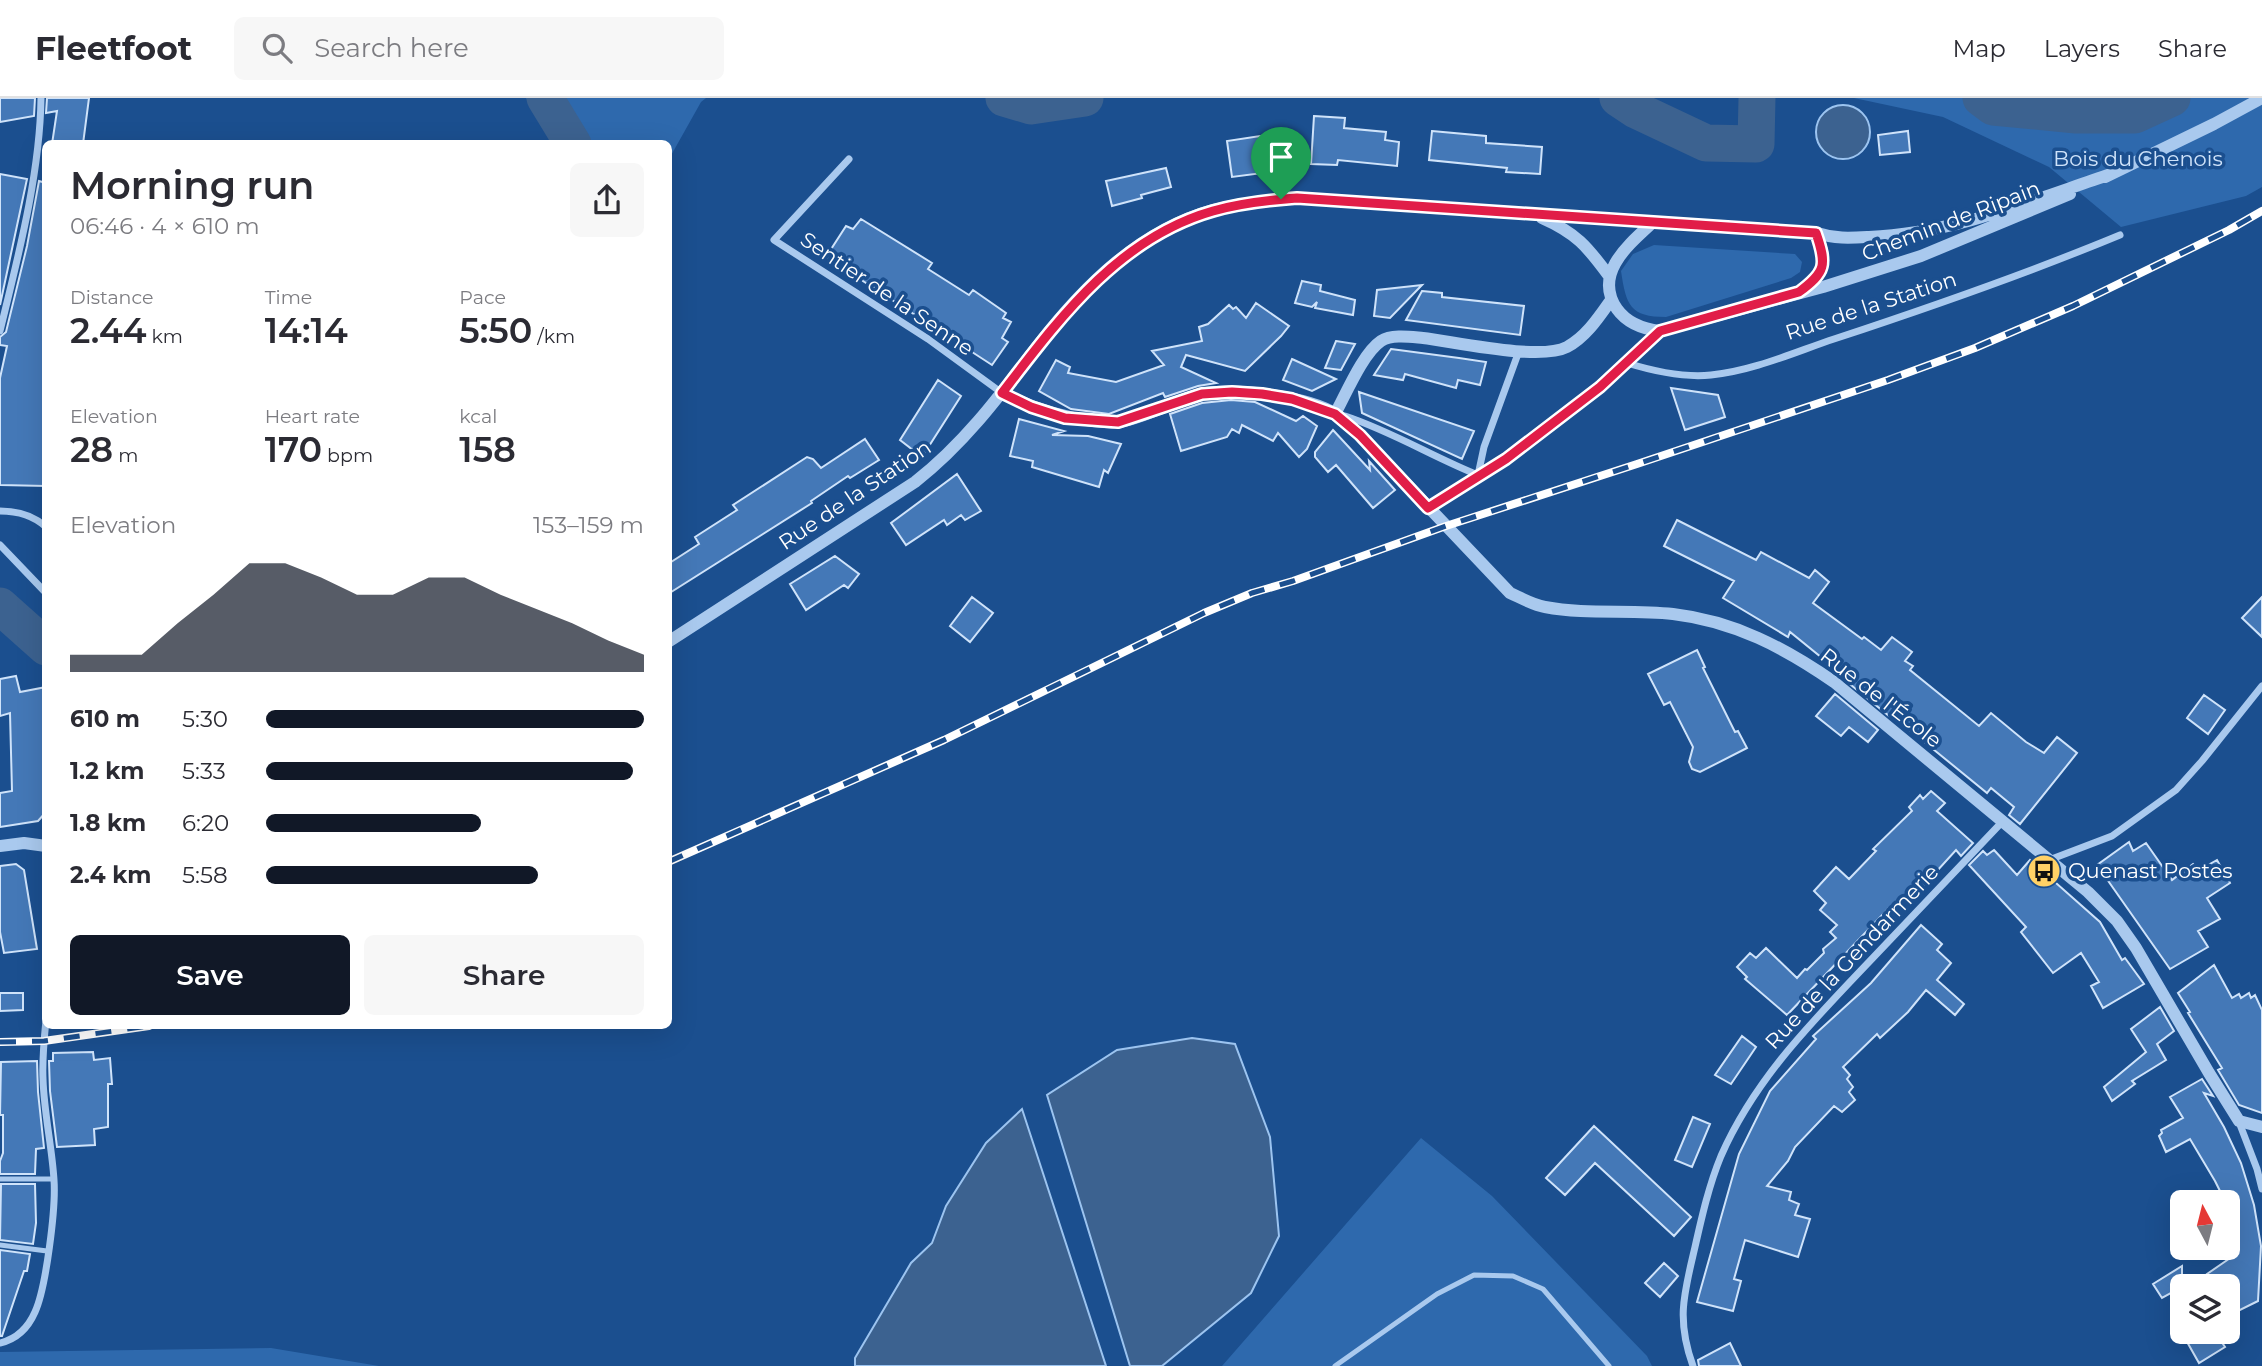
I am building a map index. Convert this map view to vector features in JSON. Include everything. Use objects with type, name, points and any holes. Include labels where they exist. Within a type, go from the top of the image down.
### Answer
[{"type":"street","points":[[0,331],[32,186],[41,98]]},
{"type":"street","name":"Chemin de Ripain","points":[[1660,331],[1823,287],[1921,256],[2054,202],[2262,98]]},
{"type":"street","name":"Sentier de la Senne","points":[[849,159],[774,240],[928,339],[1002,393]]},
{"type":"street","name":"Chemin de Ripain","points":[[1002,393],[1082,293],[1111,267],[1162,233],[1212,211],[1262,200],[1297,198],[1816,233],[1833,239],[1924,232],[2111,174]]},
{"type":"street","name":"Chemin de Ripain","points":[[1535,214],[1562,227],[1583,242],[1609,276]]},
{"type":"street","points":[[1652,223],[1625,247],[1609,276],[1611,300],[1620,313],[1633,324],[1660,331]]},
{"type":"street","points":[[1799,292],[1817,279],[1824,265],[1816,233]]},
{"type":"street","name":"Rue de la Station","points":[[1627,363],[1683,375],[1711,375],[1748,367],[1946,303],[2120,234]]},
{"type":"street","points":[[1335,414],[1374,346],[1385,339],[1409,336],[1546,353],[1568,346],[1585,334],[1611,300]]},
{"type":"street","points":[[1428,508],[1506,459],[1600,387],[1660,331]]},
{"type":"street","points":[[1478,475],[1484,447],[1519,351]]},
{"type":"street","points":[[1002,393],[1065,418],[1118,422],[1202,394],[1232,392],[1292,399],[1370,424],[1418,449],[1478,475]]},
{"type":"street","name":"Rue de la Station","points":[[672,639],[915,482],[942,461],[1002,393]]},
{"type":"street","name":"Rue de l'École","points":[[1335,414],[1360,435],[1510,593],[1542,607],[1672,614],[1710,621],[1751,634],[1797,656],[1834,682],[2003,821],[2107,911],[2136,948],[2239,1121],[2262,1189]]},
{"type":"street","points":[[0,511],[36,518],[42,523]]},
{"type":"street","points":[[0,545],[42,589]]},
{"type":"street","points":[[2049,860],[2112,836],[2176,790],[2262,687]]},
{"type":"street","name":"Rue de la Gendarmerie","points":[[1693,1366],[1685,1344],[1682,1301],[1705,1203],[1721,1156],[1747,1106],[1805,1028],[2003,821]]},
{"type":"street","points":[[0,846],[23,843],[42,845]]},
{"type":"street","points":[[0,1343],[14,1339],[24,1329],[35,1311],[41,1293],[54,1179],[43,1078],[46,1029]]},
{"type":"street","points":[[2239,1121],[2262,1127]]},
{"type":"lane","points":[[0,1179],[54,1179]]},
{"type":"lane","points":[[0,1245],[47,1251]]},
{"type":"lane","points":[[1335,1366],[1437,1294],[1474,1275],[1513,1276],[1543,1289],[1609,1366]]},
{"type":"green space","points":[[526,98],[706,98],[701,102],[672,154],[672,140],[554,140]]},
{"type":"green space","name":"Bois du Chenois","points":[[1854,98],[2262,98],[2262,187],[2246,196],[2121,227],[2049,167],[1943,117]]},
{"type":"green space","points":[[1654,245],[1795,254],[1802,262],[1800,272],[1791,278],[1666,317],[1644,315],[1632,307],[1628,300],[1621,271],[1633,254]]},
{"type":"green space","points":[[1421,1138],[1492,1196],[1647,1356],[1652,1366],[1222,1366]]},
{"type":"green space","points":[[271,1348],[379,1366],[0,1366],[0,1352]]},
{"type":"shaded area","points":[[1843,105],[1862,113],[1870,132],[1862,151],[1843,159],[1824,151],[1816,132],[1824,113]]},
{"type":"shaded area","points":[[1192,1038],[1235,1044],[1270,1137],[1279,1236],[1251,1293],[1162,1366],[1130,1366],[1047,1095],[1117,1050]]},
{"type":"shaded area","points":[[1022,1109],[1106,1366],[855,1366],[855,1358],[911,1263],[932,1243],[946,1206],[986,1143]]},
{"type":"building","points":[[0,98],[35,98],[34,116],[0,122]]},
{"type":"building","points":[[47,98],[89,98],[84,140],[53,140],[57,111],[46,113]]},
{"type":"building","points":[[1314,116],[1345,118],[1344,128],[1386,132],[1385,140],[1399,142],[1397,166],[1338,160],[1337,165],[1311,164]]},
{"type":"building","points":[[1432,131],[1486,136],[1486,143],[1542,147],[1540,174],[1506,172],[1507,168],[1429,160]]},
{"type":"building","points":[[1908,131],[1910,152],[1880,155],[1878,135]]},
{"type":"building","points":[[1280,133],[1285,170],[1232,177],[1227,141]]},
{"type":"building","points":[[1166,168],[1171,187],[1112,206],[1106,181]]},
{"type":"building","points":[[0,174],[27,179],[0,305]]},
{"type":"building","points":[[39,181],[42,182],[42,486],[0,485],[0,378],[7,346],[0,345],[0,337],[6,332],[27,246]]},
{"type":"building","points":[[861,219],[932,263],[928,269],[969,295],[973,290],[1006,313],[1003,318],[1011,322],[1002,338],[1008,342],[992,365],[826,257],[846,226],[853,229]]},
{"type":"building","points":[[1302,281],[1321,285],[1320,291],[1355,300],[1353,315],[1315,308],[1317,302],[1312,307],[1295,303]]},
{"type":"building","points":[[1422,285],[1390,318],[1374,316],[1377,290]]},
{"type":"building","points":[[1422,291],[1442,293],[1442,297],[1524,306],[1520,335],[1406,320]]},
{"type":"building","points":[[1256,303],[1289,326],[1245,371],[1186,355],[1181,367],[1216,383],[1165,397],[1163,393],[1109,414],[1071,409],[1039,391],[1056,360],[1070,367],[1068,373],[1116,382],[1164,365],[1152,351],[1202,341],[1199,327],[1208,324],[1229,305],[1233,309],[1236,307],[1246,318]]},
{"type":"building","points":[[1336,341],[1355,344],[1341,370],[1325,368]]},
{"type":"building","points":[[1391,349],[1486,362],[1480,385],[1458,380],[1456,388],[1405,374],[1403,380],[1374,375]]},
{"type":"building","points":[[1292,359],[1336,379],[1312,391],[1283,380]]},
{"type":"building","points":[[938,380],[961,396],[922,457],[900,440]]},
{"type":"building","points":[[1671,388],[1718,395],[1725,417],[1685,430]]},
{"type":"building","points":[[1359,392],[1474,431],[1462,459],[1362,413]]},
{"type":"building","points":[[1231,400],[1255,402],[1296,421],[1303,416],[1317,426],[1307,449],[1299,457],[1278,433],[1273,441],[1242,425],[1239,433],[1232,429],[1227,437],[1181,451],[1170,414],[1202,403]]},
{"type":"building","points":[[1019,419],[1064,431],[1052,435],[1088,436],[1121,444],[1108,473],[1104,470],[1099,487],[1032,467],[1033,461],[1010,456]]},
{"type":"building","points":[[1333,430],[1370,470],[1369,461],[1395,490],[1373,508],[1336,465],[1328,472],[1315,457],[1315,452]]},
{"type":"building","points":[[865,439],[879,460],[850,478],[848,476],[811,501],[812,503],[672,591],[672,561],[699,544],[695,537],[737,510],[733,505],[807,457],[813,459],[821,468]]},
{"type":"building","points":[[957,474],[981,511],[965,520],[961,515],[947,525],[944,520],[906,545],[891,523]]},
{"type":"building","points":[[1677,520],[1756,560],[1761,552],[1809,578],[1815,570],[1829,582],[1813,603],[1881,650],[1892,637],[1912,652],[1905,661],[1913,666],[1910,670],[1979,726],[1991,713],[2044,753],[2057,737],[2077,753],[2020,824],[2009,815],[2014,807],[1991,788],[1987,793],[1846,681],[1848,679],[1790,632],[1788,637],[1723,598],[1734,581],[1664,546]]},
{"type":"building","points":[[835,556],[859,574],[848,588],[844,585],[806,610],[790,584]]},
{"type":"building","points":[[972,597],[993,613],[970,642],[950,626]]},
{"type":"building","points":[[2262,597],[2262,637],[2242,618]]},
{"type":"building","points":[[1697,650],[1705,667],[1703,668],[1735,732],[1738,731],[1747,748],[1700,772],[1692,769],[1689,762],[1693,747],[1670,702],[1664,705],[1648,674]]},
{"type":"building","points":[[16,676],[20,692],[42,688],[42,816],[38,821],[0,827],[0,793],[12,791],[10,713],[0,716],[0,679]]},
{"type":"building","points":[[1835,694],[1878,730],[1868,742],[1849,727],[1841,736],[1816,716]]},
{"type":"building","points":[[2204,695],[2225,710],[2208,734],[2187,718]]},
{"type":"building","points":[[1931,791],[1945,803],[1937,811],[1973,843],[1961,856],[1956,850],[1896,916],[1888,909],[1787,1015],[1745,979],[1747,977],[1737,967],[1750,953],[1756,958],[1766,948],[1797,978],[1807,970],[1824,953],[1823,949],[1836,938],[1830,932],[1837,925],[1820,910],[1826,903],[1814,891],[1836,867],[1849,879],[1876,851],[1873,849],[1912,811],[1909,807],[1920,795],[1923,799]]},
{"type":"building","points":[[2129,842],[2133,851],[2146,843],[2172,880],[2193,864],[2199,870],[2217,860],[2230,883],[2207,898],[2220,919],[2198,931],[2208,947],[2170,969],[2097,865]]},
{"type":"building","points":[[1994,850],[2017,875],[2030,860],[2100,922],[2122,960],[2125,958],[2144,984],[2103,1008],[2091,986],[2099,982],[2081,953],[2053,973],[2021,932],[2026,927],[1969,865],[1983,851],[1987,855]]},
{"type":"building","points":[[16,864],[24,870],[37,949],[4,953],[0,932],[0,866]]},
{"type":"building","points":[[1921,925],[1942,944],[1937,950],[1951,963],[1937,980],[1964,1004],[1955,1015],[1926,990],[1908,1012],[1880,1038],[1877,1034],[1843,1067],[1850,1075],[1847,1079],[1853,1087],[1849,1092],[1855,1100],[1842,1112],[1834,1106],[1795,1147],[1788,1161],[1767,1186],[1791,1192],[1789,1200],[1799,1204],[1795,1215],[1810,1219],[1798,1257],[1745,1240],[1734,1279],[1741,1281],[1733,1311],[1697,1302],[1739,1154],[1770,1091],[1816,1039],[1813,1036],[1871,983]]},
{"type":"building","points":[[2214,965],[2232,998],[2239,994],[2241,998],[2249,993],[2251,998],[2255,995],[2262,1010],[2262,1113],[2239,1105],[2218,1070],[2222,1068],[2178,993]]},
{"type":"building","points":[[0,993],[23,993],[23,1010],[0,1011]]},
{"type":"building","points":[[2160,1007],[2174,1031],[2157,1044],[2166,1060],[2132,1081],[2135,1084],[2112,1101],[2104,1087],[2146,1052],[2131,1029]]},
{"type":"building","points":[[1742,1036],[1756,1047],[1731,1084],[1715,1075]]},
{"type":"building","points":[[93,1052],[94,1060],[110,1058],[112,1084],[108,1084],[108,1127],[94,1129],[95,1145],[57,1147],[49,1061],[53,1061],[53,1053]]},
{"type":"building","points":[[37,1061],[44,1148],[36,1149],[35,1174],[0,1174],[3,1153],[3,1115],[0,1115],[1,1062]]},
{"type":"building","points":[[2202,1079],[2213,1096],[2204,1093],[2241,1163],[2254,1205],[2261,1246],[2258,1301],[2240,1310],[2240,1274],[2207,1274],[2227,1260],[2240,1260],[2240,1190],[2220,1190],[2190,1139],[2166,1152],[2159,1136],[2161,1130],[2183,1118],[2170,1097]]},
{"type":"building","points":[[1693,1117],[1710,1124],[1692,1167],[1675,1160]]},
{"type":"building","points":[[1594,1126],[1691,1217],[1674,1236],[1595,1163],[1565,1195],[1546,1178]]},
{"type":"building","points":[[1,1184],[35,1184],[36,1223],[33,1244],[0,1240]]},
{"type":"building","points":[[0,1250],[30,1254],[27,1271],[24,1271],[2,1336],[0,1336]]},
{"type":"building","points":[[1664,1263],[1678,1276],[1660,1297],[1645,1283]]},
{"type":"building","points":[[2182,1266],[2182,1274],[2170,1274],[2170,1294],[2162,1298],[2153,1284]]},
{"type":"building","points":[[1730,1343],[1741,1366],[1699,1366],[1698,1360]]},
{"type":"building","points":[[2188,1344],[2223,1344],[2225,1347],[2199,1363]]},
{"type":"waterway","points":[[545,98],[571,140]]},
{"type":"waterway","points":[[1004,98],[1031,106],[1085,98]]},
{"type":"waterway","points":[[1618,98],[1636,110],[1706,143],[1756,144],[1757,98]]},
{"type":"waterway","points":[[1981,98],[1993,107],[2076,115],[2135,115],[2172,98]]},
{"type":"waterway","points":[[0,606],[42,643]]},
{"type":"railway","points":[[672,860],[944,740],[1204,613],[1252,593],[1888,380],[1975,348],[2073,306],[2229,230],[2262,211]]},
{"type":"railway","points":[[0,1042],[44,1041],[128,1029]]},
{"type":"place","name":"Quenast Postes","points":[[2044,871]]},
{"type":"route","points":[[1281,199],[1350,200],[1816,233],[1824,265],[1817,279],[1799,292],[1660,331],[1600,387],[1506,459],[1428,508],[1360,435],[1335,414],[1292,399],[1232,392],[1202,394],[1118,422],[1065,418],[1031,407],[1002,393],[1082,293],[1138,247],[1180,223],[1212,211],[1262,200],[1281,199]]}]
